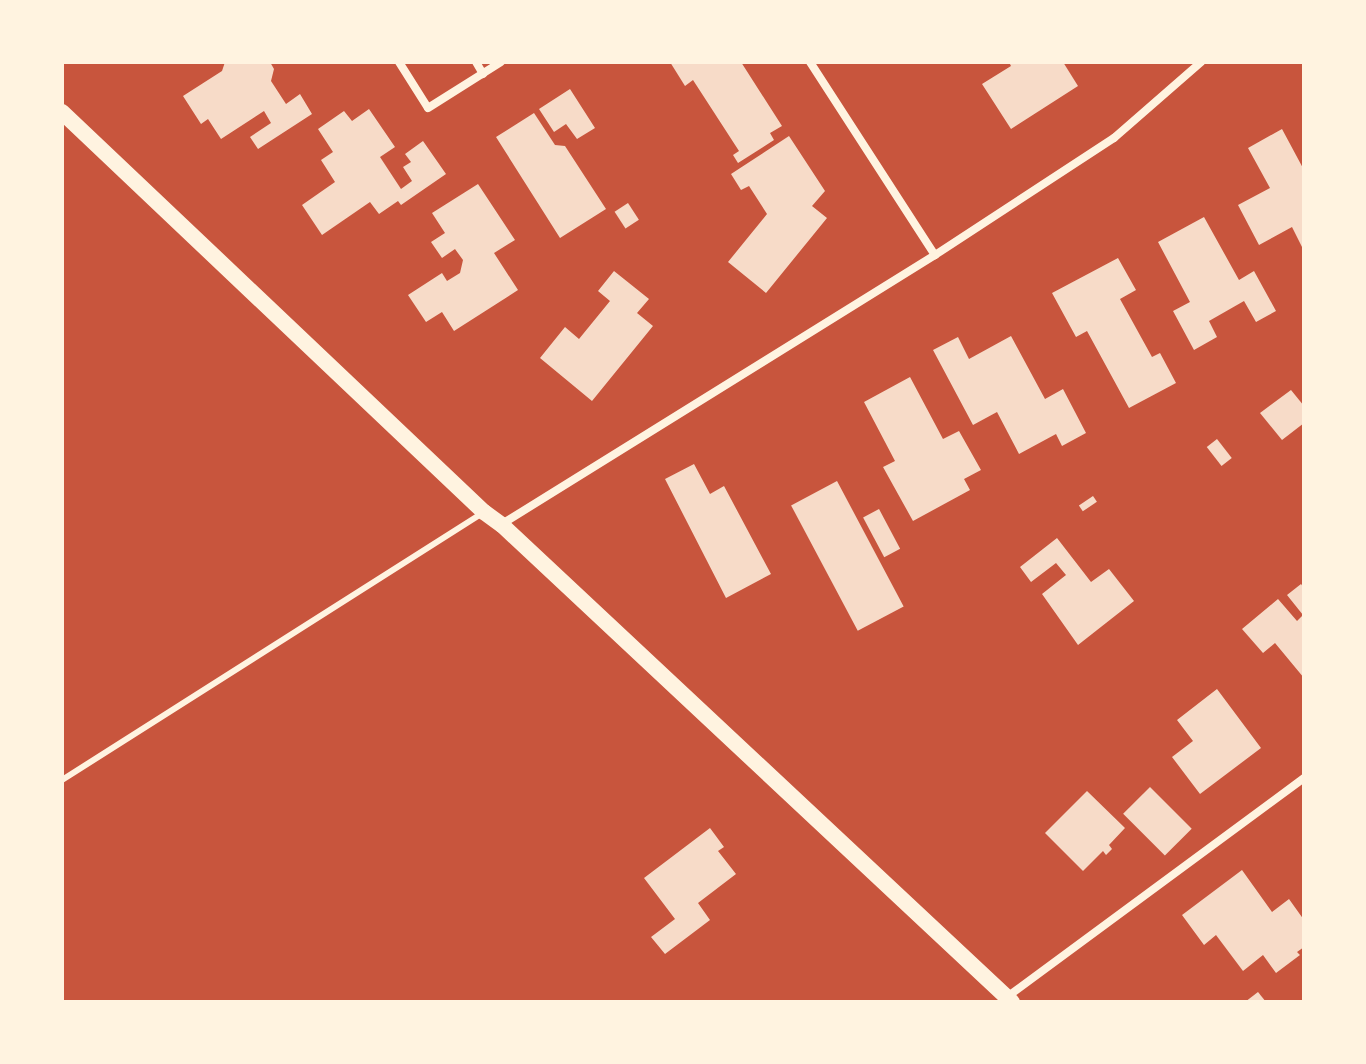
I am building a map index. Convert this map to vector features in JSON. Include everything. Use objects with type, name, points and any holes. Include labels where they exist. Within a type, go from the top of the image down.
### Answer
[{"type":"main road","points":[[62,112],[484,512],[502,525],[1009,999]]},
{"type":"street","points":[[399,62],[428,108],[501,62]]},
{"type":"street","points":[[476,62],[483,74]]},
{"type":"street","points":[[810,62],[935,255]]},
{"type":"street","points":[[502,525],[935,255],[1114,138],[1201,62]]},
{"type":"street","points":[[1009,999],[1304,778]]},
{"type":"lane","points":[[62,780],[484,512]]},
{"type":"building","points":[[225,62],[270,62],[274,69],[271,81],[286,104],[300,94],[312,114],[258,149],[250,137],[271,123],[264,111],[221,139],[208,119],[201,124],[183,96],[222,71]]},
{"type":"building","points":[[670,62],[741,62],[782,126],[770,133],[774,140],[738,163],[733,155],[739,151],[693,80],[685,86]]},
{"type":"building","points":[[1009,62],[1063,62],[1078,86],[1011,129],[982,84],[1011,66]]},
{"type":"building","points":[[570,89],[595,128],[577,139],[566,124],[554,132],[539,109]]},
{"type":"building","points":[[369,109],[395,147],[380,157],[401,189],[412,181],[403,167],[411,162],[405,154],[423,141],[446,174],[401,205],[398,201],[379,214],[370,202],[322,235],[302,205],[335,182],[321,160],[333,152],[318,129],[344,111],[352,121]]},
{"type":"building","points":[[534,113],[555,145],[565,146],[606,209],[560,238],[496,137]]},
{"type":"building","points":[[1282,129],[1304,170],[1304,251],[1292,227],[1259,245],[1238,205],[1270,188],[1248,148]]},
{"type":"building","points":[[789,136],[825,191],[812,206],[827,218],[766,293],[728,262],[767,214],[749,186],[741,190],[731,174]]},
{"type":"building","points":[[478,184],[515,240],[494,253],[518,290],[454,331],[442,312],[426,322],[408,295],[442,273],[447,281],[460,273],[463,260],[455,249],[442,258],[431,242],[445,233],[432,213]]},
{"type":"building","points":[[628,203],[639,220],[625,228],[615,212]]},
{"type":"building","points":[[1204,217],[1239,280],[1254,271],[1276,311],[1256,322],[1244,301],[1209,321],[1217,337],[1194,350],[1173,311],[1190,302],[1158,242]]},
{"type":"building","points":[[1118,258],[1136,290],[1120,299],[1152,357],[1160,353],[1176,383],[1129,408],[1087,331],[1076,337],[1052,293]]},
{"type":"building","points":[[614,271],[649,299],[637,313],[653,326],[592,401],[540,358],[565,327],[579,339],[610,301],[598,291]]},
{"type":"building","points":[[1011,336],[1045,399],[1063,389],[1086,433],[1062,446],[1056,434],[1019,454],[997,412],[973,425],[933,350],[958,337],[969,359]]},
{"type":"building","points":[[910,377],[943,439],[959,431],[981,470],[964,479],[970,490],[913,521],[883,467],[895,461],[864,402]]},
{"type":"building","points":[[1291,390],[1304,406],[1304,423],[1282,440],[1260,413]]},
{"type":"building","points":[[1217,439],[1232,458],[1222,466],[1207,447]]},
{"type":"building","points":[[694,464],[710,494],[724,486],[771,574],[726,598],[665,479]]},
{"type":"building","points":[[837,481],[904,606],[858,631],[791,505]]},
{"type":"building","points":[[1093,496],[1097,502],[1083,511],[1079,506]]},
{"type":"building","points":[[879,509],[900,549],[884,557],[863,517]]},
{"type":"building","points":[[1057,538],[1091,582],[1109,569],[1134,601],[1078,645],[1042,594],[1066,575],[1056,563],[1031,582],[1020,567]]},
{"type":"building","points":[[1301,584],[1304,588],[1304,678],[1275,643],[1263,653],[1242,629],[1278,599],[1297,621],[1303,615],[1287,595]]},
{"type":"building","points":[[1217,689],[1261,748],[1200,794],[1172,757],[1193,741],[1177,720]]},
{"type":"building","points":[[1150,787],[1192,829],[1165,856],[1123,814]]},
{"type":"building","points":[[1087,791],[1125,828],[1109,845],[1112,849],[1106,855],[1103,851],[1083,871],[1045,833]]},
{"type":"building","points":[[710,828],[724,847],[718,851],[736,874],[698,903],[710,920],[665,954],[651,937],[675,919],[644,878]]},
{"type":"building","points":[[1242,870],[1272,912],[1289,899],[1304,920],[1304,947],[1297,952],[1300,955],[1276,973],[1263,955],[1243,971],[1216,935],[1204,945],[1182,915]]},
{"type":"building","points":[[1258,992],[1266,1002],[1245,1002]]}]
